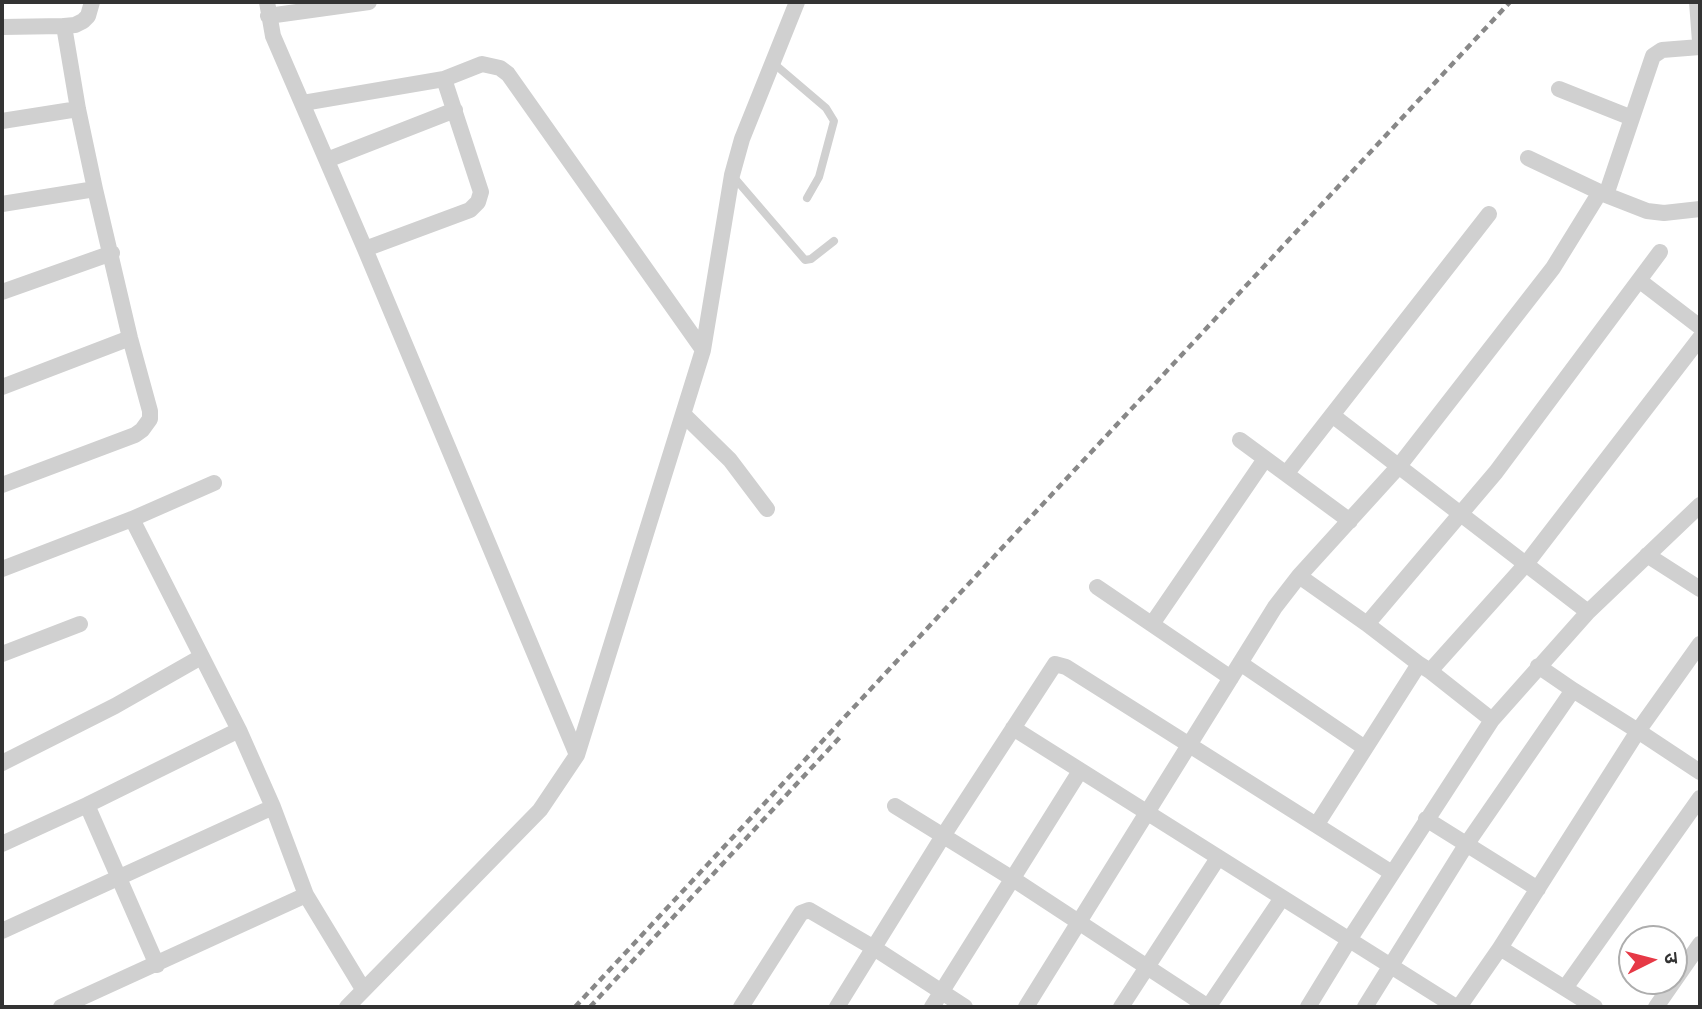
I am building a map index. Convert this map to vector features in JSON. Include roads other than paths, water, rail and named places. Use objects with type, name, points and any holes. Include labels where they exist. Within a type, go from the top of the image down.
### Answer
[{"type":"street","points":[[2,27],[75,25],[88,16],[92,2]]},
{"type":"street","points":[[369,2],[268,9],[273,36],[577,755]]},
{"type":"street","points":[[347,1007],[540,810],[577,755],[703,350],[732,175],[742,139],[797,2]]},
{"type":"street","points":[[1026,1007],[1275,607],[1299,576],[1399,466],[1553,268],[1603,193],[1653,56],[1662,50],[1700,44],[1697,2]]},
{"type":"street","points":[[2,485],[135,435],[150,419],[95,189],[64,26]]},
{"type":"street","points":[[303,103],[444,79],[482,64],[495,65],[508,74],[703,350]]},
{"type":"street","points":[[365,249],[470,210],[478,202],[481,192],[444,79]]},
{"type":"street","points":[[1559,89],[1632,118]]},
{"type":"street","points":[[2,121],[78,109]]},
{"type":"street","points":[[327,160],[455,110]]},
{"type":"street","points":[[1528,158],[1603,193],[1655,212],[1700,209]]},
{"type":"street","points":[[2,204],[95,189]]},
{"type":"street","points":[[1286,474],[1489,214]]},
{"type":"street","points":[[1367,624],[1496,472],[1660,252]]},
{"type":"street","points":[[2,292],[112,253]]},
{"type":"street","points":[[1640,282],[1700,327]]},
{"type":"street","points":[[2,387],[130,338]]},
{"type":"street","points":[[1317,824],[1365,748],[1425,667],[1525,564],[1700,338]]},
{"type":"street","points":[[683,414],[730,460],[767,509]]},
{"type":"street","points":[[1332,415],[1588,612]]},
{"type":"street","points":[[1240,440],[1350,521]]},
{"type":"street","points":[[1152,624],[1265,459]]},
{"type":"street","points":[[2,569],[132,519],[214,483]]},
{"type":"street","points":[[1308,1007],[1426,819],[1492,720],[1588,612],[1700,505]]},
{"type":"street","points":[[132,519],[239,730],[274,807],[306,895],[363,989]]},
{"type":"street","points":[[1647,555],[1700,589]]},
{"type":"street","points":[[1299,576],[1425,667],[1492,720]]},
{"type":"street","points":[[1097,587],[1231,678]]},
{"type":"street","points":[[2,654],[80,624]]},
{"type":"street","points":[[1013,728],[1457,1007],[1500,948],[1638,731],[1700,644]]},
{"type":"street","points":[[2,763],[115,706],[201,657]]},
{"type":"street","points":[[1240,663],[1365,748]]},
{"type":"street","points":[[837,1007],[943,836],[1055,664],[1066,667],[1392,873]]},
{"type":"street","points":[[1538,666],[1700,772]]},
{"type":"street","points":[[1365,1007],[1466,845],[1573,690]]},
{"type":"street","points":[[2,844],[239,730]]},
{"type":"street","points":[[932,1007],[1080,771]]},
{"type":"street","points":[[1565,988],[1700,798]]},
{"type":"street","points":[[87,805],[157,965]]},
{"type":"street","points":[[895,806],[1013,878],[1209,1007],[1282,898]]},
{"type":"street","points":[[2,931],[274,807]]},
{"type":"street","points":[[1426,819],[1538,889]]},
{"type":"street","points":[[1121,1007],[1218,858]]},
{"type":"street","points":[[61,1007],[306,895]]},
{"type":"street","points":[[741,1007],[804,910],[813,911],[965,1007]]},
{"type":"street","points":[[1656,1007],[1700,944]]},
{"type":"street","points":[[1500,948],[1595,1007]]},
{"type":"lane","points":[[772,62],[826,108],[834,121],[819,177],[807,198]]},
{"type":"lane","points":[[732,175],[805,260],[811,259],[834,241]]},
{"type":"railway","points":[[575,1007],[1510,2]]},
{"type":"railway","points":[[590,1007],[841,736]]}]
